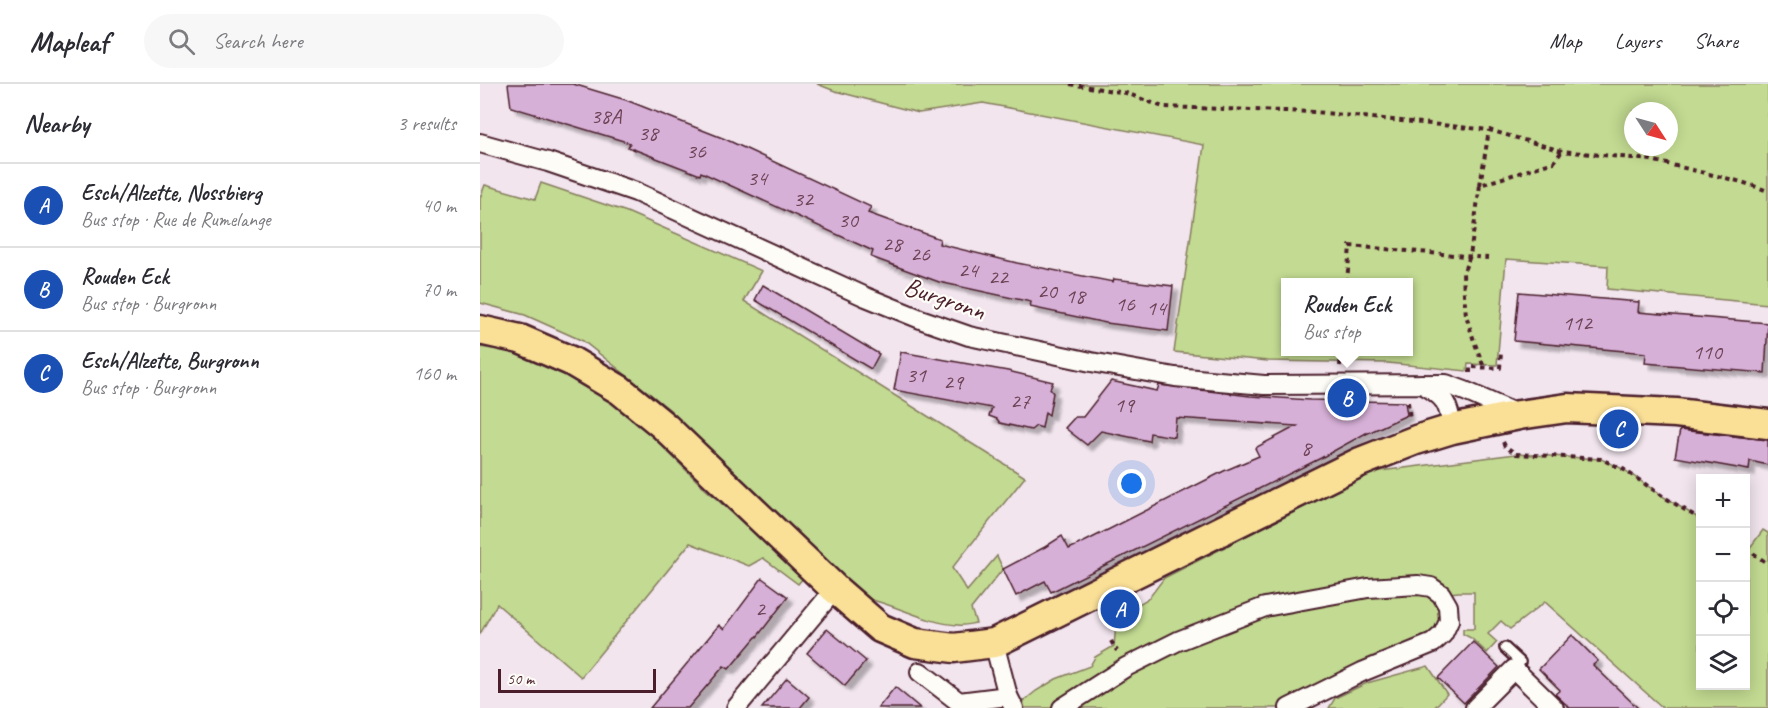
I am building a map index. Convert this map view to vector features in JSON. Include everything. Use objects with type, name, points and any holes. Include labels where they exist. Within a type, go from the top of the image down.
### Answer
[{"type":"main road","points":[[480,330],[520,339],[571,361],[620,390],[664,426],[835,589],[880,628],[915,643],[954,648],[994,643],[1360,462],[1416,440],[1461,427],[1567,408],[1676,412],[1768,424]]},
{"type":"street","name":"Burgronn","points":[[480,143],[548,162],[636,192],[866,297],[969,336],[1175,377],[1264,385],[1467,383],[1520,416]]},
{"type":"street","points":[[1461,427],[1467,383]]},
{"type":"street","points":[[1422,384],[1439,394],[1461,427]]},
{"type":"street","points":[[1062,708],[1126,667],[1178,641],[1265,607],[1368,588],[1418,585],[1431,587],[1441,594],[1448,606],[1449,621],[1443,634],[1433,643],[1362,672],[1309,703],[1289,708]]},
{"type":"street","points":[[736,708],[835,589]]},
{"type":"street","points":[[920,672],[959,702],[1011,702],[994,643]]},
{"type":"street","points":[[1475,708],[1514,669],[1554,708]]},
{"type":"lane","points":[[1505,648],[1520,662],[1514,669]]},
{"type":"path","points":[[1070,84],[1126,93],[1163,107],[1315,112],[1489,130],[1562,151],[1651,160],[1742,182],[1768,191]]},
{"type":"path","points":[[1484,365],[1466,315],[1464,273],[1470,256],[1489,130]]},
{"type":"path","points":[[1480,185],[1554,162],[1562,151]]},
{"type":"path","points":[[1347,278],[1350,246],[1488,258]]},
{"type":"path","points":[[1467,383],[1470,368],[1500,368],[1502,351]]},
{"type":"path","points":[[1408,400],[1410,420]]},
{"type":"path","points":[[1502,440],[1504,446],[1516,454],[1601,459],[1623,469],[1696,516]]},
{"type":"path","points":[[1750,551],[1768,564]]},
{"type":"green space","points":[[817,84],[1768,84],[1768,304],[1607,289],[1608,266],[1506,259],[1497,365],[1468,364],[1467,371],[1388,363],[1268,361],[1174,352],[1204,145],[983,103],[919,113],[835,91]]},
{"type":"green space","points":[[541,183],[627,212],[762,271],[744,301],[1025,477],[952,568],[967,591],[997,556],[1003,569],[971,609],[976,623],[946,624],[868,599],[669,409],[583,341],[525,315],[480,303],[480,198],[485,185],[535,199]]},
{"type":"green space","points":[[480,347],[512,352],[571,375],[622,406],[703,487],[804,577],[798,584],[763,558],[749,566],[690,543],[581,677],[497,604],[480,634]]},
{"type":"green space","points":[[1516,454],[1601,459],[1623,469],[1696,517],[1696,690],[1750,690],[1750,548],[1763,530],[1768,533],[1768,708],[1663,708],[1545,602],[1510,629],[1501,621],[1488,634],[1497,642],[1487,653],[1471,638],[1463,634],[1463,629],[1474,629],[1474,592],[1458,592],[1442,594],[1443,634],[1306,699],[1312,708],[1021,708],[1025,700],[1036,691],[1056,679],[1090,666],[1095,657],[1114,646],[1116,625],[1130,617],[1127,611],[1149,598],[1164,578],[1372,472]]},
{"type":"green space","points":[[1428,666],[1447,694],[1434,708],[1329,708],[1335,698],[1367,683]]},
{"type":"building","points":[[508,84],[573,84],[626,100],[725,139],[871,207],[868,213],[940,239],[939,244],[1017,263],[1113,282],[1114,279],[1173,286],[1168,331],[1106,323],[1030,307],[1031,302],[939,282],[871,257],[873,251],[701,172],[700,175],[628,147],[630,143],[511,107]]},
{"type":"building","points":[[763,285],[879,354],[871,369],[755,300]]},
{"type":"building","points":[[1519,292],[1639,302],[1638,312],[1768,323],[1765,373],[1645,363],[1646,353],[1514,341]]},
{"type":"building","points":[[901,352],[1008,371],[1053,382],[1050,389],[1053,393],[1049,415],[1045,412],[1042,428],[1036,426],[1031,430],[1000,423],[989,416],[992,408],[894,390]]},
{"type":"building","points":[[1111,381],[1157,391],[1159,385],[1250,396],[1405,402],[1407,415],[1366,433],[1321,458],[1051,592],[1045,581],[1016,596],[1003,569],[1062,536],[1069,549],[1086,541],[1224,471],[1259,456],[1255,448],[1297,426],[1176,418],[1174,437],[1150,433],[1149,441],[1101,431],[1087,445],[1065,428],[1075,417],[1083,417]]},
{"type":"building","points":[[1680,430],[1768,440],[1768,465],[1750,461],[1749,470],[1675,457]]},
{"type":"building","points":[[762,578],[788,597],[757,637],[729,669],[724,666],[688,708],[650,708],[719,625],[724,629]]},
{"type":"building","points":[[827,629],[866,661],[845,686],[807,653]]},
{"type":"building","points":[[1572,635],[1598,661],[1593,665],[1638,708],[1570,708],[1555,694],[1560,690],[1539,669]]},
{"type":"building","points":[[1473,642],[1499,667],[1464,703],[1438,678]]},
{"type":"building","points":[[787,678],[809,697],[800,708],[762,708]]},
{"type":"building","points":[[895,687],[920,708],[878,708]]},
{"type":"place","name":"Rouden Eck","points":[[1347,398]]},
{"type":"place","name":"Esch/Alzette, Burgronn","points":[[1619,429]]},
{"type":"place","name":"Esch/Alzette, Nossbierg","points":[[1120,609]]}]
